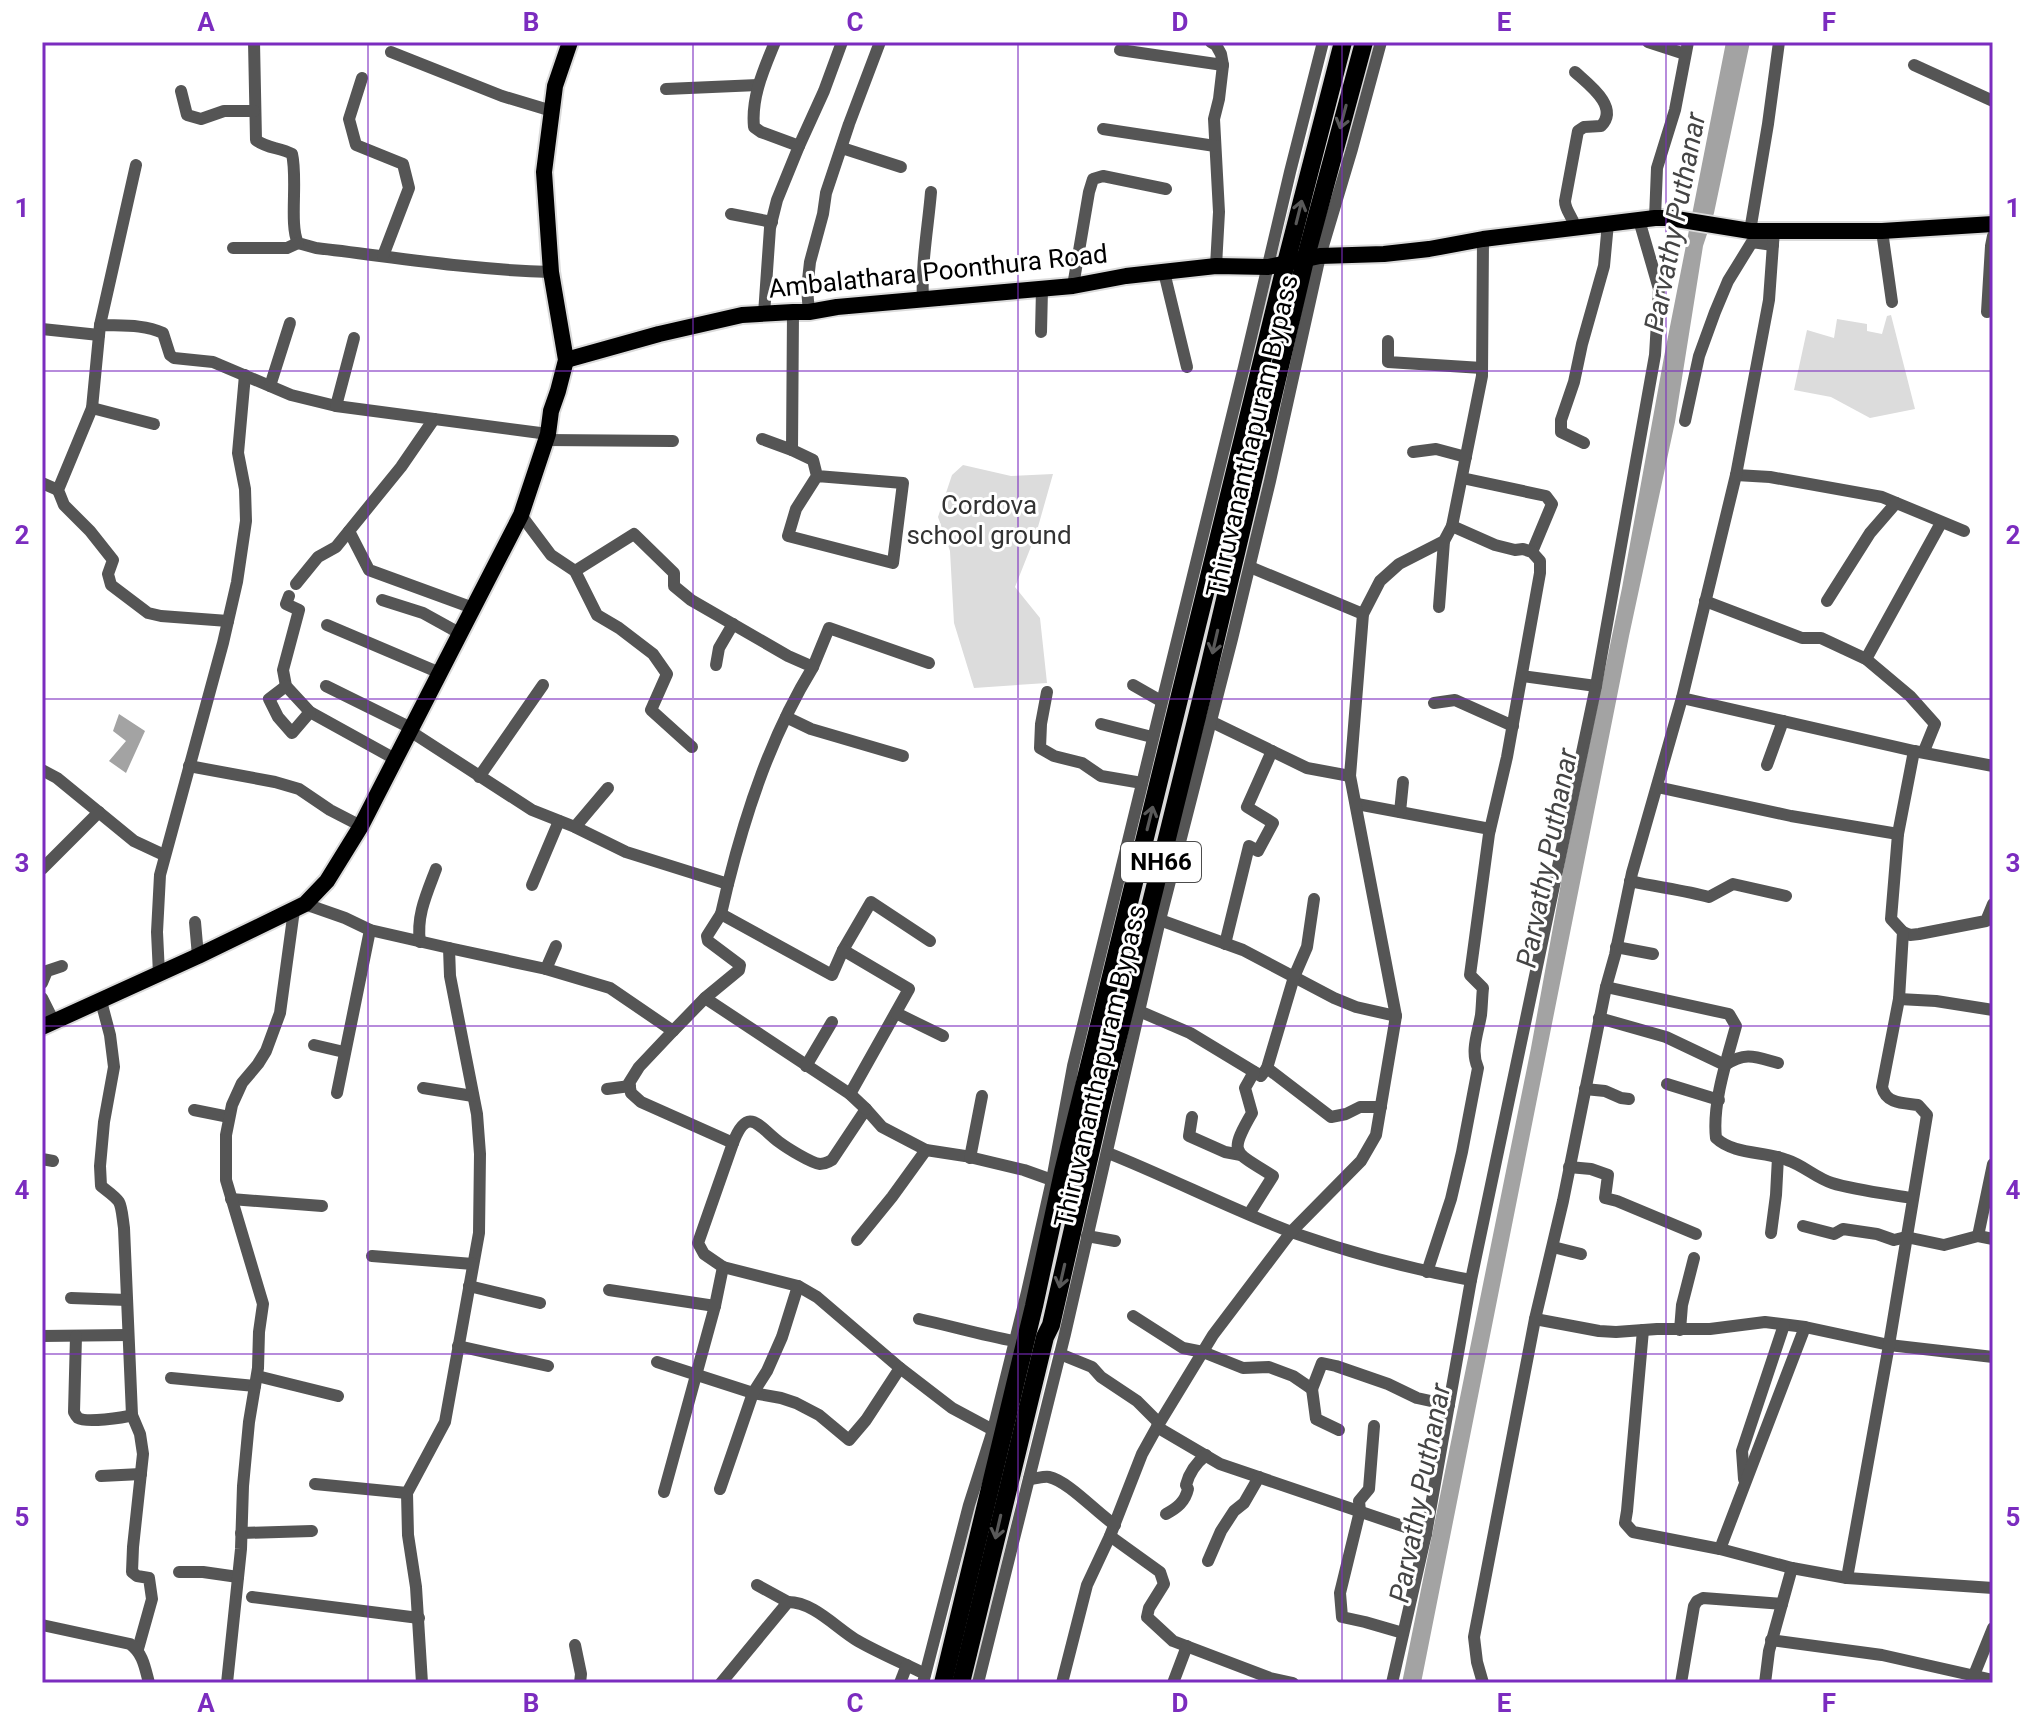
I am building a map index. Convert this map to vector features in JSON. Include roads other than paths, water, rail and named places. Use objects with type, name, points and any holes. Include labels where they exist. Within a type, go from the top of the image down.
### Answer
[{"type":"highway","name":"Thiruvananthapuram Bypass","points":[[961,1683],[1045,1337],[1051,1325],[1101,1106],[1208,672],[1343,42]]},
{"type":"highway","name":"Thiruvananthapuram Bypass","points":[[943,1683],[1063,1172],[1295,262],[1364,42]]},
{"type":"main road","points":[[48,1024],[300,907],[327,881],[361,826],[521,515],[547,437],[566,360],[551,272],[544,172],[555,86],[570,42]]},
{"type":"main road","name":"Ambalathara Poonthura Road","points":[[566,360],[742,315],[1073,286],[1126,276],[1216,266],[1384,254],[1608,223],[1655,219],[1750,231],[1774,238],[1993,224]]},
{"type":"street","points":[[254,42],[256,140],[263,146],[285,149],[292,154],[295,177],[294,235],[298,243]]},
{"type":"street","points":[[775,42],[758,85],[754,127],[799,146]]},
{"type":"street","points":[[764,314],[772,222],[777,200],[842,42]]},
{"type":"street","points":[[792,450],[801,312],[810,262],[826,193],[880,42]]},
{"type":"street","points":[[1211,42],[1221,54],[1223,65],[1214,119],[1219,212],[1216,266]]},
{"type":"street","name":"Thiruvananthapuram Bypass","points":[[978,1683],[1108,1153],[1160,920],[1250,567],[1302,345],[1295,262],[1306,105],[1323,42]]},
{"type":"street","name":"Thiruvananthapuram Bypass","points":[[924,1679],[969,1505],[993,1430],[1027,1292],[1073,1066],[1161,701],[1295,262],[1352,149],[1381,42]]},
{"type":"street","points":[[1392,1683],[1426,1534],[1471,1280],[1596,686],[1655,355],[1659,289],[1655,219],[1657,168],[1675,110],[1686,48],[1648,42]]},
{"type":"street","points":[[1750,231],[1779,42]]},
{"type":"street","points":[[1120,50],[1223,65]]},
{"type":"street","points":[[391,52],[502,96],[552,111]]},
{"type":"street","points":[[1914,65],[1993,101]]},
{"type":"street","points":[[1575,72],[1602,98],[1607,117],[1601,126],[1584,127],[1578,131],[1565,201],[1575,228]]},
{"type":"street","points":[[362,78],[349,119],[356,145],[403,164],[409,188],[383,256]]},
{"type":"street","points":[[666,89],[758,85]]},
{"type":"street","points":[[181,91],[187,115],[201,119],[224,111],[254,111]]},
{"type":"street","points":[[1103,129],[1215,146]]},
{"type":"street","points":[[842,148],[901,167]]},
{"type":"street","points":[[136,165],[99,330],[92,408],[58,490],[64,505],[112,557],[108,579],[120,593],[148,613],[228,621]]},
{"type":"street","points":[[1073,286],[1093,179],[1103,176],[1166,189]]},
{"type":"street","points":[[923,300],[921,273],[931,192]]},
{"type":"street","points":[[731,214],[772,222]]},
{"type":"street","points":[[1584,443],[1561,432],[1561,420],[1604,266],[1608,223]]},
{"type":"street","points":[[1882,231],[1892,302]]},
{"type":"street","points":[[1987,312],[1993,236]]},
{"type":"street","points":[[1483,1683],[1474,1637],[1535,1319],[1630,881],[1682,698],[1736,475],[1769,300],[1774,238],[1752,242],[1728,281],[1699,356],[1685,421]]},
{"type":"street","points":[[1439,607],[1444,541],[1452,526],[1482,368],[1483,239]]},
{"type":"street","points":[[233,248],[287,248],[298,243],[316,248],[512,271],[551,272]]},
{"type":"street","points":[[1164,272],[1187,367]]},
{"type":"street","points":[[1041,332],[1042,289]]},
{"type":"street","points":[[270,386],[290,323]]},
{"type":"street","points":[[42,329],[99,330],[142,326],[154,329],[163,333],[170,355],[174,358],[213,362],[291,395],[336,406],[547,437],[673,441]]},
{"type":"street","points":[[336,406],[354,338]]},
{"type":"street","points":[[1388,341],[1388,362],[1482,368]]},
{"type":"street","points":[[159,974],[157,932],[160,875],[228,621],[246,521],[245,489],[238,453],[245,375]]},
{"type":"street","points":[[92,408],[154,424]]},
{"type":"street","points":[[296,584],[318,557],[336,547],[401,467],[434,419]]},
{"type":"street","points":[[762,439],[813,460],[817,476],[796,509],[788,536],[893,563],[903,483],[817,476]]},
{"type":"street","points":[[1413,452],[1436,449],[1466,457]]},
{"type":"street","points":[[1736,475],[1770,477],[1882,497],[1964,531]]},
{"type":"street","points":[[1462,478],[1546,496],[1552,504],[1532,552]]},
{"type":"street","points":[[42,483],[58,490]]},
{"type":"street","points":[[1827,601],[1870,533],[1896,503]]},
{"type":"street","points":[[521,515],[551,555],[575,571],[597,615],[653,654],[667,674],[651,710],[692,747]]},
{"type":"street","points":[[1866,659],[1941,523]]},
{"type":"street","points":[[1427,1272],[1451,1199],[1478,1068],[1474,1046],[1483,988],[1470,975],[1490,829],[1513,726],[1540,573],[1540,561],[1532,552],[1495,545],[1452,526]]},
{"type":"street","points":[[349,531],[369,570],[473,608]]},
{"type":"street","points":[[575,571],[634,534],[674,573],[674,586],[691,600],[813,667]]},
{"type":"street","points":[[1062,1683],[1087,1585],[1113,1530],[1142,1454],[1158,1425],[1213,1335],[1291,1232],[1368,1150],[1376,1135],[1396,1016],[1350,776],[1363,614],[1380,581],[1399,564],[1444,541]]},
{"type":"street","points":[[1250,567],[1363,614]]},
{"type":"street","points":[[289,596],[286,604],[299,610],[283,670],[286,686],[310,712],[395,759]]},
{"type":"street","points":[[382,600],[423,613],[461,634]]},
{"type":"street","points":[[1705,601],[1802,638],[1821,638],[1866,659],[1910,696],[1935,724],[1919,751],[1898,834],[1891,919],[1903,932],[1919,934],[1986,921],[1993,904]]},
{"type":"street","points":[[716,665],[719,648],[733,624]]},
{"type":"street","points":[[327,625],[440,673]]},
{"type":"street","points":[[733,1143],[641,1102],[631,1093],[629,1083],[639,1067],[705,998],[739,970],[740,965],[708,941],[707,936],[721,914],[746,816],[765,762],[829,628],[929,663]]},
{"type":"street","points":[[1522,676],[1596,686]]},
{"type":"street","points":[[479,777],[543,685]]},
{"type":"street","points":[[1133,685],[1161,701]]},
{"type":"street","points":[[286,686],[269,699],[278,717],[292,733],[310,712]]},
{"type":"street","points":[[326,686],[410,730],[532,810],[626,852],[728,884]]},
{"type":"street","points":[[1047,692],[1040,748],[1054,756],[1082,763],[1101,776],[1142,783]]},
{"type":"street","points":[[1682,698],[1993,766]]},
{"type":"street","points":[[1434,703],[1455,700],[1513,726]]},
{"type":"street","points":[[786,717],[811,729],[903,756]]},
{"type":"street","points":[[1210,721],[1307,768],[1350,776]]},
{"type":"street","points":[[1767,765],[1783,721]]},
{"type":"street","points":[[1101,724],[1152,737]]},
{"type":"street","points":[[1225,944],[1249,846],[1258,851],[1273,823],[1247,807],[1272,751]]},
{"type":"street","points":[[189,766],[299,789],[361,826]]},
{"type":"street","points":[[42,770],[57,778],[134,841],[164,855]]},
{"type":"street","points":[[1400,812],[1403,782]]},
{"type":"street","points":[[1657,787],[1791,816],[1898,834]]},
{"type":"street","points":[[575,827],[608,788]]},
{"type":"street","points":[[1357,804],[1490,829]]},
{"type":"street","points":[[42,869],[99,812]]},
{"type":"street","points":[[532,885],[559,821]]},
{"type":"street","points":[[420,942],[417,927],[436,869]]},
{"type":"street","points":[[1630,881],[1709,897],[1733,884],[1786,896]]},
{"type":"street","points":[[1241,1155],[1236,1140],[1252,1113],[1245,1088],[1261,1070],[1307,947],[1314,899]]},
{"type":"street","points":[[721,914],[832,975],[871,902],[930,941]]},
{"type":"street","points":[[227,1683],[249,1422],[263,1304],[226,1180],[226,1135],[232,1105],[242,1083],[266,1051],[280,1013],[300,907],[345,918],[370,930],[546,969],[610,988],[673,1031]]},
{"type":"street","points":[[1160,920],[1243,950],[1356,1007],[1396,1016]]},
{"type":"street","points":[[195,922],[198,956]]},
{"type":"street","points":[[337,1093],[370,930]]},
{"type":"street","points":[[1847,1578],[1927,1115],[1918,1105],[1891,1101],[1884,1095],[1882,1087],[1899,999],[1903,932]]},
{"type":"street","points":[[546,969],[556,946]]},
{"type":"street","points":[[1616,947],[1653,954]]},
{"type":"street","points":[[422,1683],[407,1493],[445,1422],[479,1233],[477,1114],[450,976],[449,948]]},
{"type":"street","points":[[843,950],[909,989],[850,1094]]},
{"type":"street","points":[[42,983],[47,971],[62,966]]},
{"type":"street","points":[[1606,987],[1729,1014],[1736,1026],[1719,1100],[1716,1138],[1722,1144],[1789,1160],[1832,1183],[1912,1198]]},
{"type":"street","points":[[42,998],[48,1024]]},
{"type":"street","points":[[705,998],[850,1094],[882,1127],[926,1150],[1024,1170],[1052,1180]]},
{"type":"street","points":[[1899,999],[1993,1010]]},
{"type":"street","points":[[101,1001],[114,1067],[104,1122],[101,1186],[117,1195],[124,1228],[132,1415],[140,1434],[143,1454],[132,1572],[149,1578],[152,1599],[138,1649],[149,1683]]},
{"type":"street","points":[[1139,1011],[1261,1070],[1331,1117],[1360,1107],[1381,1107]]},
{"type":"street","points":[[896,1013],[943,1036]]},
{"type":"street","points":[[1599,1018],[1666,1037],[1725,1065]]},
{"type":"street","points":[[806,1066],[832,1022]]},
{"type":"street","points":[[314,1045],[344,1052]]},
{"type":"street","points":[[1725,1065],[1746,1055],[1778,1063]]},
{"type":"street","points":[[1667,1084],[1719,1100]]},
{"type":"street","points":[[607,1089],[630,1086]]},
{"type":"street","points":[[423,1088],[473,1096]]},
{"type":"street","points":[[1585,1089],[1605,1091],[1629,1099]]},
{"type":"street","points":[[970,1158],[982,1096]]},
{"type":"street","points":[[866,1109],[832,1160],[825,1164],[816,1164],[779,1142],[756,1122],[747,1122],[738,1129],[698,1243],[704,1254],[723,1267],[798,1286],[817,1297],[952,1408],[993,1430]]},
{"type":"street","points":[[194,1110],[229,1117]]},
{"type":"street","points":[[1192,1117],[1189,1136],[1225,1152],[1241,1155],[1273,1176],[1249,1214]]},
{"type":"street","points":[[857,1240],[926,1150]]},
{"type":"street","points":[[1108,1153],[1291,1232],[1427,1272],[1471,1280]]},
{"type":"street","points":[[1771,1233],[1778,1157]]},
{"type":"street","points":[[1978,1236],[1993,1164]]},
{"type":"street","points":[[1569,1167],[1591,1169],[1608,1175],[1605,1198],[1696,1234]]},
{"type":"street","points":[[231,1199],[322,1206]]},
{"type":"street","points":[[1803,1226],[1834,1234],[1843,1229],[1894,1240],[1906,1237],[1944,1245],[1978,1236],[1993,1239]]},
{"type":"street","points":[[1087,1236],[1115,1241]]},
{"type":"street","points":[[1553,1247],[1581,1254]]},
{"type":"street","points":[[372,1256],[473,1264]]},
{"type":"street","points":[[1680,1330],[1682,1305],[1694,1258]]},
{"type":"street","points":[[664,1492],[723,1267]]},
{"type":"street","points":[[469,1286],[540,1303]]},
{"type":"street","points":[[720,1489],[753,1393],[782,1337],[798,1286]]},
{"type":"street","points":[[609,1290],[715,1306]]},
{"type":"street","points":[[71,1298],[127,1300]]},
{"type":"street","points":[[1133,1316],[1183,1348],[1203,1352],[1243,1368],[1269,1367],[1293,1376],[1312,1389]]},
{"type":"street","points":[[919,1319],[1014,1341]]},
{"type":"street","points":[[1535,1319],[1616,1332],[1710,1329],[1765,1322],[1889,1345],[1993,1357]]},
{"type":"street","points":[[1744,1486],[1742,1451],[1784,1325]]},
{"type":"street","points":[[1720,1549],[1805,1327]]},
{"type":"street","points":[[1643,1330],[1625,1523],[1633,1532],[1847,1578],[1993,1588]]},
{"type":"street","points":[[42,1336],[128,1335]]},
{"type":"street","points":[[76,1336],[74,1412],[77,1417],[82,1420],[132,1415]]},
{"type":"street","points":[[458,1346],[548,1366]]},
{"type":"street","points":[[1060,1354],[1092,1367],[1101,1377],[1137,1401],[1158,1425],[1220,1464],[1426,1534]]},
{"type":"street","points":[[657,1362],[753,1393],[796,1403],[819,1415],[849,1440],[900,1368]]},
{"type":"street","points":[[1339,1430],[1316,1419],[1312,1389],[1322,1363],[1388,1384],[1417,1398],[1449,1405]]},
{"type":"street","points":[[171,1378],[256,1381],[338,1396]]},
{"type":"street","points":[[1374,1426],[1369,1489],[1359,1501],[1360,1511],[1340,1593],[1342,1617],[1403,1633]]},
{"type":"street","points":[[1166,1514],[1179,1506],[1187,1495],[1187,1479],[1197,1461],[1206,1455]]},
{"type":"street","points":[[101,1476],[141,1474]]},
{"type":"street","points":[[1029,1479],[1050,1477],[1071,1489],[1160,1572],[1164,1584],[1147,1617],[1173,1641],[1254,1678],[1287,1682]]},
{"type":"street","points":[[1208,1561],[1221,1531],[1234,1511],[1244,1503],[1259,1477]]},
{"type":"street","points":[[315,1484],[407,1493]]},
{"type":"street","points":[[241,1533],[312,1531]]},
{"type":"street","points":[[1765,1683],[1771,1640],[1792,1568]]},
{"type":"street","points":[[179,1572],[238,1577]]},
{"type":"street","points":[[757,1585],[788,1602],[797,1602],[813,1610],[857,1640],[907,1665],[924,1679]]},
{"type":"street","points":[[252,1597],[419,1618]]},
{"type":"street","points":[[1681,1683],[1694,1606],[1700,1598],[1782,1604]]},
{"type":"street","points":[[721,1683],[788,1602]]},
{"type":"street","points":[[42,1625],[130,1644],[138,1649]]},
{"type":"street","points":[[1974,1675],[1993,1628]]},
{"type":"street","points":[[1771,1640],[1864,1652],[1993,1680]]},
{"type":"street","points":[[575,1645],[580,1683]]},
{"type":"street","points":[[1176,1682],[1187,1646]]},
{"type":"street","points":[[900,1683],[907,1665]]},
{"type":"water label","name":"Parvathy Puthanar","points":[[1675,222]]},
{"type":"water label","name":"Parvathy Puthanar","points":[[1547,858]]},
{"type":"water label","name":"Parvathy Puthanar","points":[[1420,1493]]},
{"type":"park label","name":"Cordova school ground","points":[[989,520]]}]
